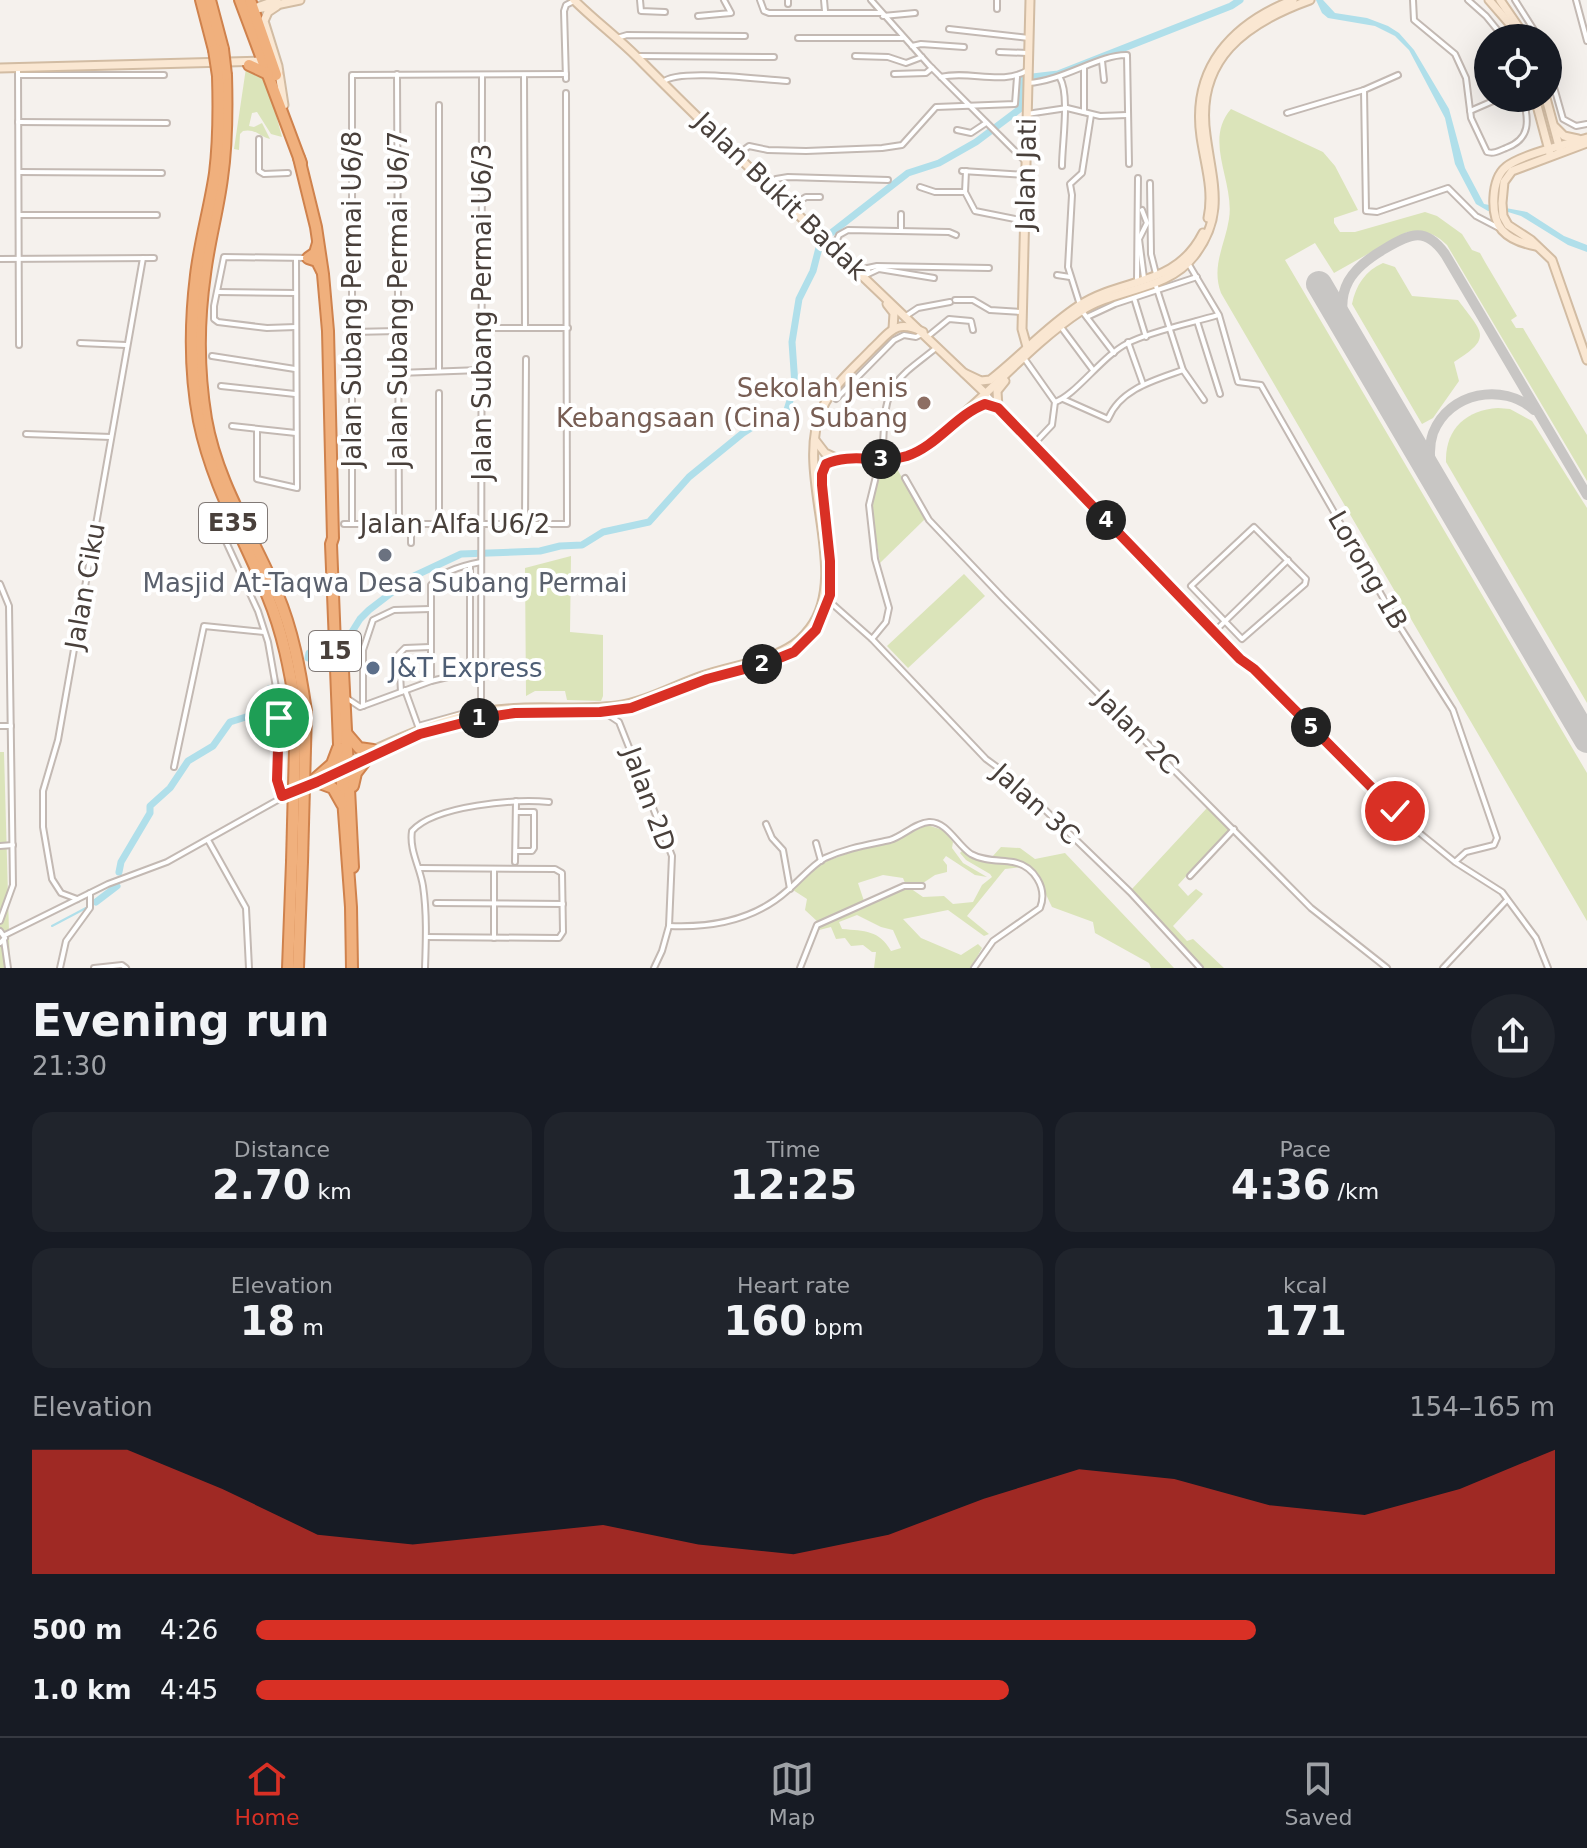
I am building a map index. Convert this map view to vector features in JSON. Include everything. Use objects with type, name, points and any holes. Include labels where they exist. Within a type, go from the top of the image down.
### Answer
[{"type":"highway","name":"E35","points":[[201,0],[224,71],[227,127],[222,177],[205,274],[200,319],[200,366],[206,420],[217,465],[276,592],[291,632],[301,710],[298,968]]},
{"type":"highway","name":"E35","points":[[210,0],[218,49]]},
{"type":"highway","name":"15","points":[[241,0],[257,48],[266,61],[284,105],[292,139]]},
{"type":"highway","name":"15","points":[[252,7],[266,61]]},
{"type":"highway","points":[[248,63],[255,58],[257,48]]},
{"type":"highway","points":[[248,63],[274,78]]},
{"type":"highway","name":"15","points":[[274,78],[313,194],[324,258],[330,319],[328,331]]},
{"type":"highway","name":"15","points":[[299,158],[324,258],[339,744],[350,795],[355,968]]},
{"type":"highway","points":[[302,258],[315,253],[318,241]]},
{"type":"highway","points":[[302,258],[317,261],[323,274]]},
{"type":"highway","name":"15","points":[[333,536],[336,543],[346,733],[343,805],[355,968]]},
{"type":"highway","points":[[346,733],[355,745],[373,750]]},
{"type":"highway","points":[[339,744],[332,764],[317,780],[333,788],[343,805]]},
{"type":"highway","points":[[350,795],[356,773],[366,760]]},
{"type":"highway","name":"E35","points":[[288,968],[297,862]]},
{"type":"main road","points":[[241,0],[252,7],[300,0]]},
{"type":"main road","points":[[264,0],[277,2]]},
{"type":"main road","name":"Jalan Bukit Badak","points":[[574,0],[986,394]]},
{"type":"main road","name":"Jalan Jati","points":[[1030,0],[1023,335],[1031,344]]},
{"type":"main road","points":[[964,373],[986,382],[1031,344],[1083,311],[1141,282],[1156,283],[1188,256],[1207,225],[1211,192],[1199,115],[1201,93],[1210,69],[1236,32],[1256,16],[1293,0]]},
{"type":"main road","points":[[345,766],[366,760],[420,734],[482,718],[515,713],[600,712],[631,708],[707,679],[787,655],[816,630],[829,601],[830,561],[822,474],[826,464],[840,459],[887,459],[918,451],[1060,326],[1083,311],[1174,275],[1188,263],[1211,228],[1215,208],[1216,192],[1204,112],[1214,73],[1239,37],[1268,16],[1309,0]]},
{"type":"main road","points":[[1489,0],[1510,24]]},
{"type":"main road","points":[[1500,0],[1518,24]]},
{"type":"main road","points":[[277,2],[264,21],[278,66],[284,105]]},
{"type":"main road","points":[[252,7],[250,19],[253,34]]},
{"type":"main road","points":[[0,68],[18,71],[224,71],[266,61]]},
{"type":"main road","points":[[1538,112],[1550,153]]},
{"type":"main road","points":[[1550,112],[1560,149]]},
{"type":"main road","points":[[1532,156],[1541,141],[1542,127]]},
{"type":"main road","points":[[1544,136],[1550,138],[1554,129]]},
{"type":"main road","points":[[1554,129],[1564,136],[1585,140]]},
{"type":"main road","points":[[1498,202],[1504,182],[1512,171],[1585,140]]},
{"type":"main road","points":[[1538,246],[1514,238],[1501,229],[1496,181],[1508,165],[1550,153]]},
{"type":"main road","points":[[1500,217],[1552,260],[1587,360]]},
{"type":"main road","points":[[860,276],[893,310],[893,329]]},
{"type":"main road","points":[[345,766],[418,728],[481,712],[520,707],[601,707],[629,703],[703,675],[767,658],[799,640],[819,615],[825,596],[813,452],[818,419],[830,395],[893,329],[906,325],[925,334]]},
{"type":"main road","points":[[959,418],[983,404],[998,408],[997,391],[1015,366]]},
{"type":"main road","points":[[975,403],[976,385]]},
{"type":"main road","points":[[814,436],[825,453],[840,459]]},
{"type":"street","points":[[397,74],[566,77],[564,11],[566,5],[574,0]]},
{"type":"street","points":[[640,0],[641,11],[665,12]]},
{"type":"street","points":[[698,16],[731,13],[724,0]]},
{"type":"street","points":[[760,0],[764,11],[769,13],[915,13]]},
{"type":"street","points":[[824,0],[825,11]]},
{"type":"street","points":[[871,0],[932,68],[1026,162]]},
{"type":"street","points":[[997,0],[997,9]]},
{"type":"street","points":[[1413,0],[1414,20],[1455,54],[1461,66],[1466,78],[1470,111],[1485,151],[1493,154],[1515,145],[1526,133],[1529,122],[1526,112]]},
{"type":"street","points":[[1468,0],[1493,24]]},
{"type":"street","points":[[1515,0],[1530,24]]},
{"type":"street","points":[[1576,0],[1587,41]]},
{"type":"street","points":[[949,29],[1029,38]]},
{"type":"street","points":[[1008,29],[1008,37]]},
{"type":"street","points":[[617,38],[627,35],[745,36]]},
{"type":"street","points":[[798,38],[904,38]]},
{"type":"street","points":[[912,46],[964,47]]},
{"type":"street","points":[[999,52],[1029,53]]},
{"type":"street","points":[[941,77],[1060,78],[1121,55],[1128,57],[1129,164]]},
{"type":"street","points":[[855,56],[888,57],[906,63],[922,57]]},
{"type":"street","points":[[637,57],[774,57]]},
{"type":"street","points":[[1102,61],[1104,80]]},
{"type":"street","points":[[894,74],[923,74],[932,68]]},
{"type":"street","points":[[1084,68],[1084,112]]},
{"type":"street","points":[[19,345],[18,71],[164,75]]},
{"type":"street","name":"Jalan Subang Permai U6/8","points":[[352,524],[352,74],[397,74]]},
{"type":"street","name":"Jalan Subang Permai U6/7","points":[[397,74],[399,524]]},
{"type":"street","name":"Jalan Subang Permai U6/3","points":[[481,559],[482,75]]},
{"type":"street","points":[[524,75],[525,328]]},
{"type":"street","points":[[1287,113],[1364,90],[1398,75]]},
{"type":"street","points":[[663,82],[669,77],[718,76],[787,81]]},
{"type":"street","points":[[737,155],[749,146],[806,151],[902,145],[936,107],[1015,104],[1017,77]]},
{"type":"street","points":[[1060,78],[1064,108],[1062,166]]},
{"type":"street","points":[[1364,90],[1366,211],[1377,212],[1448,188],[1476,216],[1501,229]]},
{"type":"street","points":[[482,328],[568,328],[566,93]]},
{"type":"street","points":[[439,105],[439,371]]},
{"type":"street","points":[[1027,114],[1064,108],[1091,115],[1128,115]]},
{"type":"street","points":[[1470,111],[1474,109]]},
{"type":"street","points":[[1561,112],[1563,119],[1576,126],[1587,124]]},
{"type":"street","points":[[1091,115],[1082,173],[1070,184],[1068,257],[1070,277],[1083,311],[1114,353]]},
{"type":"street","points":[[18,122],[167,123]]},
{"type":"street","points":[[957,130],[971,133],[986,123]]},
{"type":"street","points":[[259,139],[258,170],[264,174],[288,173]]},
{"type":"street","points":[[1025,221],[977,212],[965,192],[964,171],[1026,175]]},
{"type":"street","points":[[19,172],[162,173]]},
{"type":"street","points":[[767,186],[776,179],[788,177],[888,180]]},
{"type":"street","points":[[1138,178],[1141,282]]},
{"type":"street","points":[[1150,183],[1151,254],[1156,283],[1183,370],[1204,400]]},
{"type":"street","points":[[920,187],[935,192],[965,192]]},
{"type":"street","points":[[789,207],[806,197],[820,197]]},
{"type":"street","points":[[1141,282],[1139,239],[1147,223],[1142,210]]},
{"type":"street","points":[[901,214],[901,231]]},
{"type":"street","points":[[19,215],[157,215]]},
{"type":"street","points":[[827,244],[845,230],[949,232],[956,235]]},
{"type":"street","points":[[296,327],[267,328],[218,322],[213,315],[224,257],[324,258]]},
{"type":"street","name":"Jalan Ciku","points":[[77,899],[61,893],[52,879],[43,827],[43,791],[58,740],[143,258]]},
{"type":"street","points":[[0,259],[154,258]]},
{"type":"street","points":[[257,429],[257,479],[297,488],[296,293],[302,258]]},
{"type":"street","name":"Lorong 1B","points":[[1188,263],[1219,315],[1238,382],[1261,385],[1397,622],[1453,710],[1497,838],[1494,845],[1466,852],[1455,862]]},
{"type":"street","points":[[860,276],[877,266],[989,268]]},
{"type":"street","points":[[860,276],[879,269],[934,278]]},
{"type":"street","points":[[1057,275],[1070,277]]},
{"type":"street","points":[[1083,311],[1134,298],[1156,283],[1197,277]]},
{"type":"street","points":[[218,292],[296,293]]},
{"type":"street","points":[[1134,298],[1146,337]]},
{"type":"street","points":[[906,316],[918,308],[973,300],[990,310],[1023,312]]},
{"type":"street","points":[[1055,402],[1063,399],[1128,342],[1219,315]]},
{"type":"street","points":[[836,399],[894,340],[904,335],[919,337],[949,319],[969,320],[973,323],[973,330]]},
{"type":"street","points":[[1197,321],[1220,394]]},
{"type":"street","points":[[1060,326],[1093,370]]},
{"type":"street","name":"Jalan Alfa U6/2","points":[[344,524],[567,524],[568,328]]},
{"type":"street","points":[[352,332],[398,331]]},
{"type":"street","points":[[1128,342],[1143,384]]},
{"type":"street","points":[[80,343],[126,345]]},
{"type":"street","points":[[887,459],[883,448],[888,393],[901,377],[937,347]]},
{"type":"street","points":[[212,356],[295,369]]},
{"type":"street","points":[[1024,358],[1055,402],[1052,425],[1033,445]]},
{"type":"street","points":[[525,522],[526,359]]},
{"type":"street","points":[[398,373],[481,370]]},
{"type":"street","points":[[1063,399],[1108,419],[1117,403],[1143,384],[1183,370]]},
{"type":"street","points":[[221,386],[296,394]]},
{"type":"street","points":[[439,393],[439,524]]},
{"type":"street","points":[[986,394],[1395,811],[1455,862],[1502,892],[1536,938],[1548,968]]},
{"type":"street","points":[[232,426],[296,433]]},
{"type":"street","points":[[26,434],[111,437]]},
{"type":"street","points":[[872,639],[886,622],[889,608],[875,559],[869,505],[878,468]]},
{"type":"street","name":"Jalan 2C","points":[[905,478],[935,526],[1003,598],[1316,912],[1387,968]]},
{"type":"street","points":[[204,511],[216,520],[258,611],[264,632],[277,693],[277,780],[282,796]]},
{"type":"street","points":[[332,516],[344,524],[333,536]]},
{"type":"street","points":[[411,524],[411,543]]},
{"type":"street","points":[[1252,527],[1288,560],[1305,577],[1305,584],[1244,639],[1192,588],[1252,527]]},
{"type":"street","points":[[431,681],[431,585],[435,579],[481,559],[481,712]]},
{"type":"street","points":[[1216,630],[1288,560]]},
{"type":"street","points":[[470,564],[470,671]]},
{"type":"street","points":[[0,584],[9,606],[13,888],[0,922],[8,968]]},
{"type":"street","name":"Jalan 3C","points":[[829,601],[872,639],[986,759],[1012,778],[1130,892],[1200,968]]},
{"type":"street","points":[[363,706],[363,650],[373,620],[394,610],[430,609]]},
{"type":"street","points":[[174,767],[204,626],[264,632]]},
{"type":"street","points":[[430,647],[402,650],[399,654],[403,691],[418,728],[474,710],[481,700]]},
{"type":"street","points":[[344,695],[357,706],[363,706],[431,681],[481,669]]},
{"type":"street","name":"Jalan 2D","points":[[619,722],[623,713],[631,708]]},
{"type":"street","name":"Jalan 2D","points":[[600,712],[619,722],[671,851],[669,926],[654,968]]},
{"type":"street","points":[[0,723],[11,723]]},
{"type":"street","points":[[2,938],[124,877],[167,862],[282,796],[345,766]]},
{"type":"street","points":[[515,862],[516,801]]},
{"type":"street","points":[[425,968],[426,937],[420,868],[410,840],[412,831],[418,824],[438,816],[489,803],[549,802]]},
{"type":"street","points":[[516,812],[534,812],[534,848],[532,851],[516,851]]},
{"type":"street","points":[[669,926],[743,918],[762,910],[821,861],[851,847],[890,839],[922,823],[932,822],[941,825],[970,853],[981,858],[1021,864],[1042,888],[1044,899],[1040,908],[993,941],[974,968]]},
{"type":"street","points":[[766,824],[772,838],[783,850],[790,889]]},
{"type":"street","points":[[1190,876],[1234,829]]},
{"type":"street","points":[[208,840],[246,908],[249,968]]},
{"type":"street","points":[[816,843],[821,861]]},
{"type":"street","points":[[0,846],[13,845]]},
{"type":"street","points":[[420,868],[560,871],[563,904],[561,936],[556,939],[426,937]]},
{"type":"street","points":[[494,869],[494,938]]},
{"type":"street","points":[[800,968],[817,925],[904,886],[922,886]]},
{"type":"street","points":[[60,968],[66,941],[90,908],[90,893]]},
{"type":"street","points":[[1443,968],[1508,899]]},
{"type":"street","points":[[436,903],[563,904]]},
{"type":"street","points":[[94,968],[122,965],[126,968]]},
{"type":"green space","points":[[246,68],[255,69],[269,89],[282,137],[271,134],[257,112],[252,113],[249,126],[262,123],[270,139],[243,131],[239,150],[234,149]]},
{"type":"green space","points":[[1231,109],[1323,152],[1335,166],[1358,210],[1334,218],[1340,232],[1355,232],[1425,212],[1437,216],[1462,234],[1472,250],[1480,253],[1517,316],[1511,320],[1516,328],[1523,328],[1587,435],[1587,481],[1447,245],[1434,235],[1407,232],[1334,273],[1315,243],[1285,260],[1587,773],[1587,921],[1221,293],[1217,274],[1230,205],[1220,134],[1223,121]]},
{"type":"green space","points":[[1383,263],[1395,267],[1412,296],[1458,300],[1480,334],[1475,346],[1454,362],[1459,381],[1433,418],[1422,424],[1352,304],[1362,279]]},
{"type":"green space","points":[[1510,409],[1532,421],[1587,508],[1587,703],[1446,462],[1449,440],[1460,423],[1476,413]]},
{"type":"green space","points":[[895,465],[925,519],[880,563],[871,508],[872,495],[882,466]]},
{"type":"green space","points":[[571,556],[570,632],[603,635],[601,701],[567,700],[565,691],[535,691],[526,696],[525,568]]},
{"type":"green space","points":[[964,574],[985,596],[908,668],[887,646]]},
{"type":"green space","points":[[0,752],[4,752],[10,968],[0,968]]},
{"type":"green space","points":[[1207,808],[1229,830],[1178,885],[1188,896],[1196,889],[1203,894],[1173,926],[1187,941],[1193,939],[1224,968],[1204,968],[1132,889]]},
{"type":"green space","points":[[927,825],[943,830],[963,863],[987,877],[975,875],[946,856],[943,860],[947,872],[923,883],[905,883],[903,878],[883,875],[858,883],[864,901],[818,922],[805,910],[807,899],[793,890],[822,863],[870,845],[892,842]]},
{"type":"green space","points":[[1001,847],[1020,848],[1035,859],[1065,853],[1174,968],[1151,968],[1149,963],[1095,933],[1093,922],[1052,907],[1032,869],[1018,862],[992,857]]},
{"type":"green space","points":[[960,853],[1021,867],[1005,869],[967,916],[989,934],[984,936],[948,910],[903,919],[921,938],[961,955],[978,944],[982,948],[971,968],[874,968],[876,952],[863,945],[851,946],[845,938],[836,939],[831,927],[819,930],[819,925],[910,888],[923,897],[944,896],[953,904],[973,902],[982,885],[992,877]],"holes":[[[857,915],[893,930],[901,948],[888,952],[891,951],[876,935],[842,929],[839,922]]]},
{"type":"water","points":[[1316,0],[1323,0],[1335,13],[1367,18],[1388,26],[1414,50],[1449,109],[1465,168],[1484,204],[1527,212],[1564,236],[1587,245],[1587,252],[1568,245],[1521,216],[1488,211],[1476,204],[1455,164],[1445,118],[1409,50],[1395,36],[1375,26],[1328,18]]},
{"type":"waterway","points":[[350,635],[369,610],[412,577],[461,554],[540,551],[582,545],[603,532],[649,522],[689,477],[743,433],[754,426],[784,419],[795,385],[792,342],[799,299],[813,271],[820,244],[826,237],[908,173],[939,163],[976,142],[1021,108],[1024,78],[1058,74],[1240,0]]},
{"type":"waterway","points":[[308,658],[309,653],[322,648]]},
{"type":"waterway","points":[[119,872],[121,862],[150,813],[150,806],[170,788],[188,761],[213,746],[230,722],[261,708],[269,689]]},
{"type":"waterway","points":[[96,902],[117,886]]},
{"type":"waterway","points":[[52,926],[86,908]]},
{"type":"taxiway","points":[[1346,331],[1342,303],[1348,281],[1355,272],[1374,256],[1403,239],[1418,235],[1431,240],[1445,254],[1587,495]]},
{"type":"taxiway","points":[[1433,477],[1431,439],[1441,419],[1451,408],[1464,400],[1493,394],[1521,401],[1534,410]]},
{"type":"runway","points":[[1319,284],[1587,740]]},
{"type":"place","name":"Sekolah Jenis Kebangsaan (Cina) Subang","points":[[924,403]]},
{"type":"place","name":"Masjid At-Taqwa Desa Subang Permai","points":[[385,555]]},
{"type":"place","name":"J&T Express","points":[[373,668]]},
{"type":"route","points":[[279,718],[277,780],[282,796],[420,734],[515,713],[600,712],[631,708],[707,679],[767,663],[794,652],[822,621],[830,595],[830,561],[822,485],[826,464],[840,459],[907,456],[930,443],[959,418],[985,404],[998,408],[1240,659],[1254,669],[1395,811]]}]
